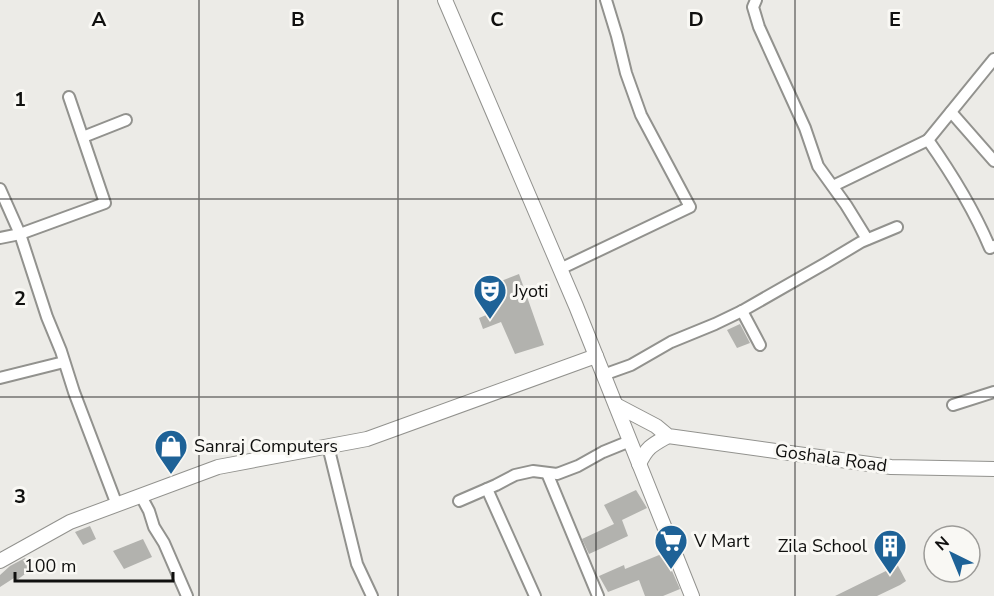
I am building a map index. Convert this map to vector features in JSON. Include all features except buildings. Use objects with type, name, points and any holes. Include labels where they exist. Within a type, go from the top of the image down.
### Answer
[{"type":"main road","points":[[446,0],[596,356],[692,596]]},
{"type":"main road","points":[[0,561],[70,522],[218,467],[367,439],[596,356]]},
{"type":"main road","points":[[616,405],[656,426],[668,436],[645,451],[639,464]]},
{"type":"main road","name":"Goshala Road","points":[[668,436],[891,467],[994,469]]},
{"type":"street","points":[[560,269],[690,207],[641,115],[626,73],[606,0]]},
{"type":"street","points":[[756,0],[753,7],[759,27],[804,128],[818,166],[867,239]]},
{"type":"street","points":[[833,186],[928,140],[994,59]]},
{"type":"street","points":[[0,238],[20,234],[105,203],[69,97]]},
{"type":"street","points":[[951,112],[994,161]]},
{"type":"street","points":[[83,137],[126,120]]},
{"type":"street","points":[[928,140],[944,161],[978,220],[990,248],[994,246]]},
{"type":"street","points":[[0,189],[20,234],[74,392],[117,505]]},
{"type":"street","points":[[603,375],[631,364],[671,342],[741,311],[867,239],[897,227]]},
{"type":"street","points":[[741,311],[760,345]]},
{"type":"street","points":[[0,378],[64,362]]},
{"type":"street","points":[[953,405],[994,392]]},
{"type":"street","points":[[459,501],[515,475],[533,471],[557,474],[630,441]]},
{"type":"street","points":[[328,446],[357,564],[372,596]]},
{"type":"street","points":[[547,473],[598,596]]},
{"type":"street","points":[[487,489],[535,596]]},
{"type":"street","points":[[141,496],[188,596]]},
{"type":"place","name":"Jyoti","points":[[490,320]]},
{"type":"place","name":"Sanraj Computers","points":[[171,475]]},
{"type":"place","name":"V Mart","points":[[671,570]]},
{"type":"place","name":"Zila School","points":[[890,575]]}]
